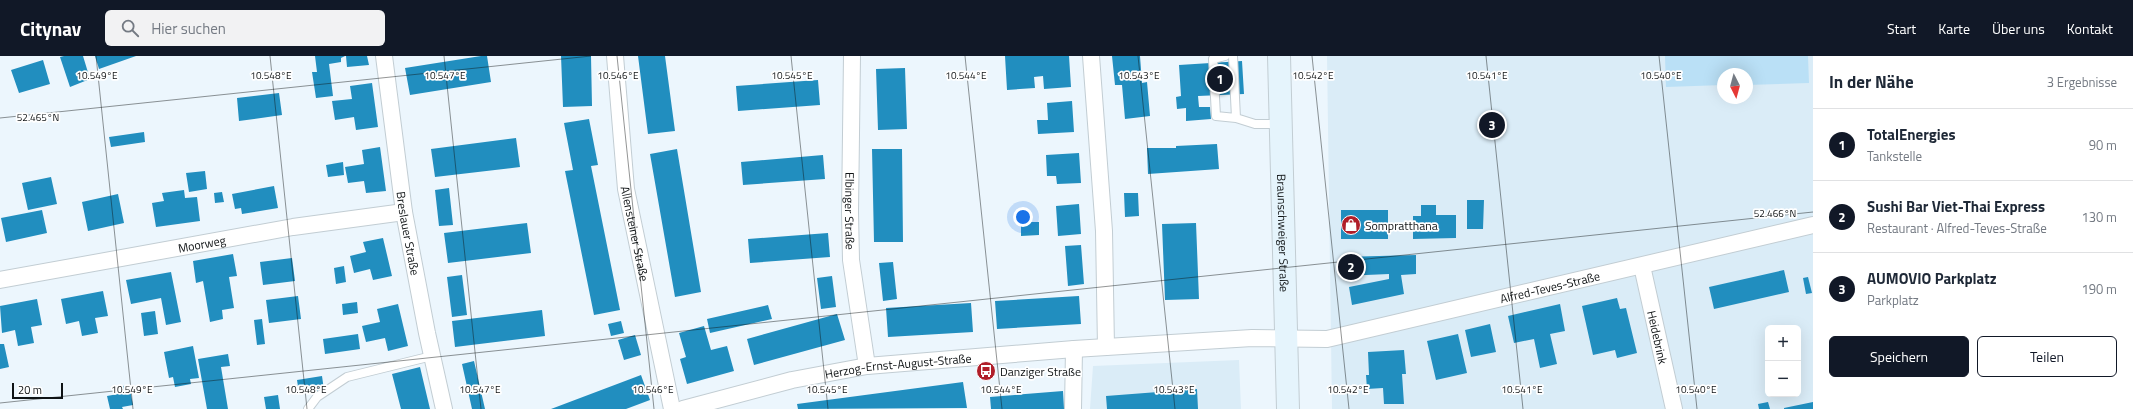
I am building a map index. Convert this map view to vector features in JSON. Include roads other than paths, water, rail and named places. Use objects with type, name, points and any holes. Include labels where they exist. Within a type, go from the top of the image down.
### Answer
[{"type":"street","name":"Breslauer Straße","points":[[384,56],[404,212],[432,356],[444,409]]},
{"type":"street","name":"Allensteiner Straße","points":[[615,56],[626,189],[672,409]]},
{"type":"street","name":"Elbinger Straße","points":[[852,56],[850,212],[851,260],[867,366]]},
{"type":"street","points":[[1091,56],[1104,231],[1106,347]]},
{"type":"street","name":"Braunschweiger Straße","points":[[1279,56],[1288,409]]},
{"type":"street","name":"Moorweg","points":[[0,280],[293,227],[404,212]]},
{"type":"street","name":"Alfred-Teves-Straße","points":[[1285,338],[1327,339],[1813,225]]},
{"type":"street","name":"Heidebrink","points":[[1642,266],[1674,409]]},
{"type":"street","name":"Herzog-Ernst-August-Straße","points":[[683,409],[792,380],[867,366],[1074,349],[1285,338]]},
{"type":"street","points":[[1073,409],[1074,349]]},
{"type":"lane","points":[[1225,56],[1213,59],[1216,116],[1236,118],[1255,124],[1280,124]]},
{"type":"lane","points":[[1233,56],[1236,118]]},
{"type":"lane","points":[[308,409],[317,397],[347,377],[432,356]]},
{"type":"place","name":"TotalEnergies","points":[[1220,79]]},
{"type":"place","name":"AUMOVIO Parkplatz","points":[[1492,125]]},
{"type":"place","name":"Sompratthana","points":[[1351,225]]},
{"type":"place","name":"Sushi Bar Viet-Thai Express","points":[[1351,267]]},
{"type":"place","name":"Danziger Straße","points":[[986,371]]}]
